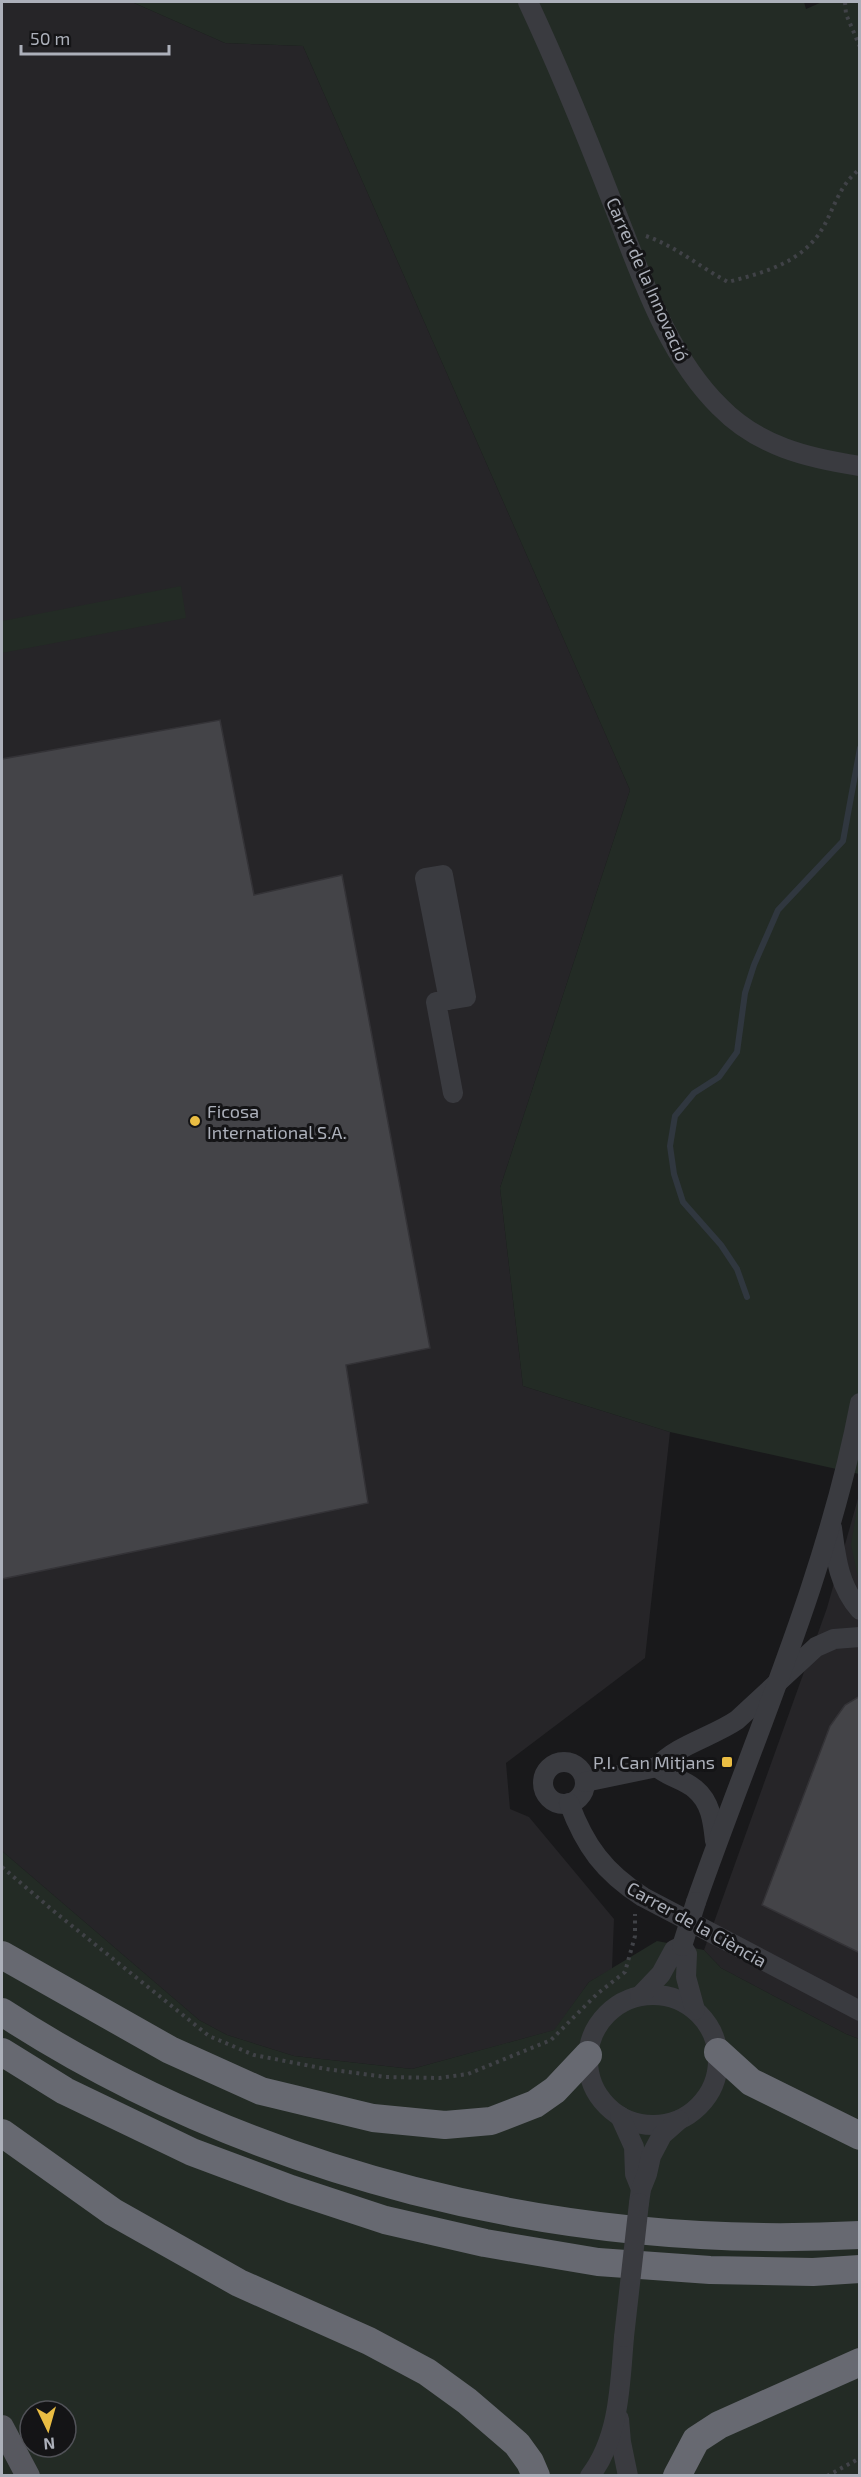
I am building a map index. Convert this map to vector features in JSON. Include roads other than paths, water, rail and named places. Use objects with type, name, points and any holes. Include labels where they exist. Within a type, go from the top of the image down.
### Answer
[{"type":"highway","points":[[2,1954],[170,2050],[261,2091],[373,2118],[445,2126],[490,2121],[535,2104],[555,2090],[588,2055]]},
{"type":"highway","points":[[2,2013],[104,2071],[189,2113],[297,2156],[397,2187],[546,2219],[638,2230],[715,2236],[814,2238],[860,2235]]},
{"type":"highway","points":[[2,2052],[65,2091],[192,2152],[291,2189],[385,2220],[484,2243],[598,2262],[710,2270],[813,2272],[860,2270]]},
{"type":"highway","points":[[718,2052],[751,2082],[860,2136]]},
{"type":"highway","points":[[2,2133],[113,2212],[171,2245],[239,2283],[369,2341],[427,2372],[467,2401],[517,2444],[536,2475]]},
{"type":"highway","points":[[677,2475],[696,2440],[719,2425],[860,2362]]},
{"type":"main road","points":[[2,2427],[28,2475]]},
{"type":"street","name":"Carrer de la Innovació","points":[[528,2],[578,116],[622,227],[683,362],[720,408],[772,445],[798,455],[860,466]]},
{"type":"street","points":[[448,1000],[425,878],[443,874],[466,996],[448,1000],[436,1002],[453,1092]]},
{"type":"street","points":[[640,1996],[661,1974],[674,1950],[682,1946],[716,1845],[777,1685],[831,1523],[860,1403]]},
{"type":"street","points":[[831,1523],[839,1574],[850,1599],[860,1610]]},
{"type":"street","points":[[585,1782],[657,1767],[666,1757],[723,1730],[777,1685],[816,1647],[834,1639],[860,1637]]},
{"type":"street","points":[[561,1762],[570,1762],[580,1768],[585,1782],[583,1792],[575,1800],[561,1803],[547,1795],[543,1780],[548,1770],[561,1762]]},
{"type":"street","points":[[657,1767],[667,1775],[694,1788],[706,1801],[711,1812],[716,1845]]},
{"type":"street","name":"Carrer de la Ciència","points":[[569,1803],[581,1834],[594,1854],[619,1882],[860,2011]]},
{"type":"street","points":[[682,1946],[687,1954],[686,1977],[695,2010]]},
{"type":"street","points":[[590,2475],[602,2457],[609,2440],[618,2400],[640,2196],[651,2156],[662,2135],[692,2112],[708,2096],[717,2074],[718,2052],[710,2029],[695,2010],[664,1996],[640,1996],[618,2005],[600,2022],[594,2032],[588,2055],[590,2076],[598,2095],[620,2116],[634,2147],[635,2174],[640,2196]]},
{"type":"street","points":[[620,2116],[644,2124],[662,2124],[679,2120]]},
{"type":"street","points":[[618,2400],[621,2442],[628,2475]]},
{"type":"waterway","points":[[747,1297],[737,1269],[721,1245],[683,1202],[674,1174],[670,1146],[675,1116],[694,1093],[719,1077],[737,1052],[745,993],[754,965],[778,910],[843,841],[860,748]]},
{"type":"place","name":"Ficosa International S.A.","points":[[195,1121]]},
{"type":"place","name":"P.I. Can Mitjans","points":[[727,1762]]}]
